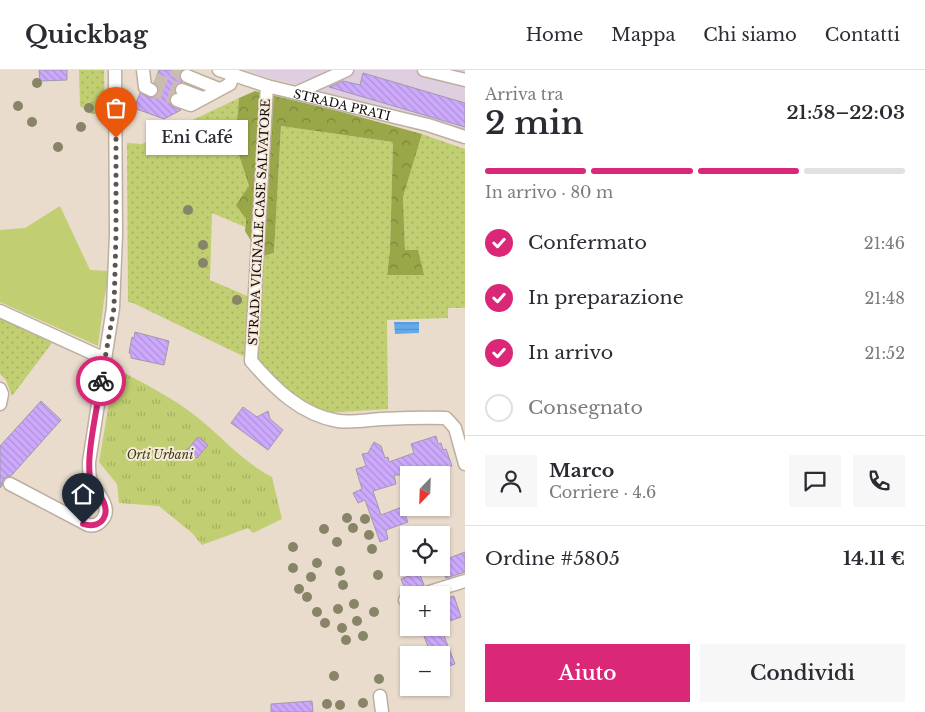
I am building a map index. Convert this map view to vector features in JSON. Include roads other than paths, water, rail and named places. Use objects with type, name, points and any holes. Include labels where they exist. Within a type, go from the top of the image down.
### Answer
[{"type":"street","points":[[10,484],[83,524],[93,526],[104,518],[106,508],[90,478],[89,462],[114,308],[116,234],[115,70]]},
{"type":"street","name":"STRADA PRATI","points":[[219,70],[267,86],[428,125],[465,137]]},
{"type":"street","points":[[296,93],[347,70]]},
{"type":"street","points":[[424,70],[465,80]]},
{"type":"street","points":[[187,76],[219,89]]},
{"type":"street","points":[[204,98],[179,95],[191,106],[230,84],[233,76]]},
{"type":"street","name":"STRADA VICINALE CASE SALVATORE","points":[[267,86],[251,361],[266,379],[285,396],[305,410],[323,417],[351,422],[421,416],[446,418],[455,428],[465,464]]},
{"type":"street","points":[[0,311],[105,359]]},
{"type":"street","points":[[0,389],[2,394],[0,404]]},
{"type":"street","points":[[449,586],[465,581]]},
{"type":"street","points":[[380,696],[382,712]]},
{"type":"water","points":[[394,322],[419,322],[419,333],[395,334]]},
{"type":"tunnel","points":[[172,70],[187,76]]},
{"type":"tunnel","points":[[155,79],[182,90]]},
{"type":"tunnel","points":[[151,90],[177,100]]},
{"type":"place","name":"Eni Café","points":[[116,138]]},
{"type":"park label","name":"Orti Urbani","points":[[160,454]]}]
